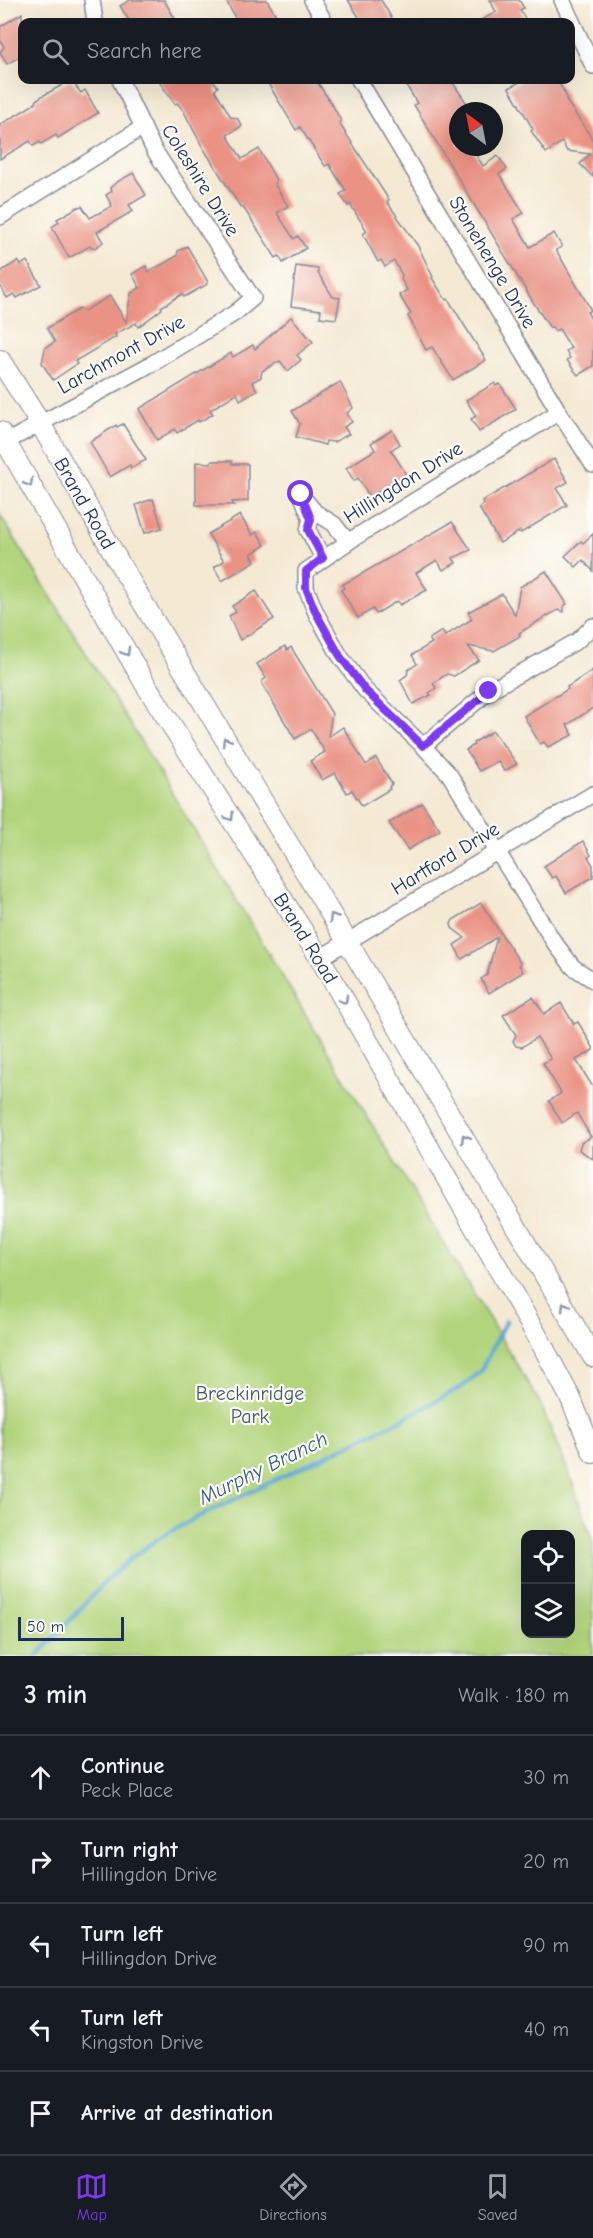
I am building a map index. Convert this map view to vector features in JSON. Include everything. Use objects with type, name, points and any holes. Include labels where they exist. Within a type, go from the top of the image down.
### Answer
[{"type":"main road","name":"Brand Road","points":[[0,360],[40,423],[125,573],[347,941],[593,1357]]},
{"type":"main road","name":"Brand Road","points":[[3,437],[144,682],[320,958],[540,1341],[571,1400],[593,1454]]},
{"type":"street","points":[[92,0],[94,18]]},
{"type":"street","points":[[312,0],[323,18]]},
{"type":"street","points":[[562,0],[570,18]]},
{"type":"street","points":[[575,28],[593,66]]},
{"type":"street","name":"Coleshire Drive","points":[[122,84],[154,150],[253,298]]},
{"type":"street","name":"Stonehenge Drive","points":[[361,84],[593,465]]},
{"type":"street","points":[[0,217],[142,127]]},
{"type":"street","name":"Larchmont Drive","points":[[3,437],[40,423],[153,363],[235,313],[253,298]]},
{"type":"street","name":"Hillingdon Drive","points":[[559,412],[323,558],[306,571],[306,588],[318,618],[340,656],[365,690],[449,774],[554,942],[573,967],[593,980]]},
{"type":"street","points":[[323,558],[308,530],[311,519],[301,494],[315,512],[334,524],[348,542]]},
{"type":"street","points":[[423,746],[489,691],[577,641],[593,626]]},
{"type":"street","name":"Hartford Drive","points":[[320,958],[593,794]]},
{"type":"green space","name":"Breckinridge Park","points":[[0,515],[138,737],[540,1403],[570,1476],[593,1543],[593,1656],[0,1656]]},
{"type":"building","points":[[130,0],[164,0],[175,18],[128,18],[120,6]]},
{"type":"building","points":[[226,0],[267,0],[278,18],[235,18]]},
{"type":"building","points":[[348,0],[381,0],[392,18],[359,18]]},
{"type":"building","points":[[490,0],[519,0],[524,8],[520,10],[525,18],[485,18],[496,12]]},
{"type":"building","points":[[22,13],[22,18],[18,18],[18,57],[7,64],[0,52],[4,47],[0,40],[0,27]]},
{"type":"building","points":[[64,84],[74,84],[81,93],[85,90],[98,113],[58,138],[56,135],[33,146],[30,141],[0,159],[0,125],[36,103],[37,99]]},
{"type":"building","points":[[161,84],[216,84],[218,87],[215,90],[231,117],[237,118],[242,126],[227,135],[242,159],[259,149],[276,180],[275,185],[288,206],[277,213],[294,239],[298,236],[306,248],[283,263],[279,256],[276,258],[202,146],[183,110],[177,103],[175,104]]},
{"type":"building","points":[[268,84],[319,84],[341,121],[339,123],[389,200],[387,202],[418,246],[432,278],[446,300],[448,299],[486,360],[453,380],[432,347],[426,350],[408,316],[411,314],[399,295],[407,290],[394,261],[385,267],[381,260],[378,262],[363,234],[367,231],[350,204],[348,206],[340,194],[346,191],[329,164],[325,166],[300,127],[296,130]]},
{"type":"building","points":[[405,84],[454,84],[466,102],[449,102],[449,156],[477,156],[483,166],[498,156],[507,169],[499,174],[524,213],[513,219],[530,247],[554,233],[562,247],[556,250],[591,310],[587,312],[593,322],[593,366],[578,375],[573,369],[567,360],[570,358],[566,351],[571,348],[559,329],[555,331],[552,327],[550,328],[533,302],[414,105],[417,103]]},
{"type":"building","points":[[516,84],[559,84],[566,95],[566,100],[593,140],[593,177],[580,164],[590,154],[567,151],[562,142],[546,153],[531,131],[533,129],[509,88]]},
{"type":"building","points":[[133,173],[146,195],[129,205],[133,211],[97,232],[103,242],[95,248],[90,246],[69,258],[52,227],[59,222],[57,219],[82,206],[90,218],[112,206],[106,195],[112,191],[110,188]]},
{"type":"building","points":[[187,246],[208,282],[206,285],[184,297],[182,294],[161,307],[162,309],[138,327],[136,323],[115,334],[116,337],[75,361],[77,364],[53,380],[42,363],[45,348],[55,342],[47,328],[79,309],[84,311],[110,296],[126,322],[131,293],[140,288],[132,274],[146,266],[149,272],[177,256],[178,251]]},
{"type":"building","points":[[18,261],[21,265],[27,261],[41,285],[17,298],[14,294],[7,298],[0,286],[0,272]]},
{"type":"building","points":[[296,266],[318,269],[318,273],[333,297],[340,298],[336,319],[320,317],[321,310],[291,306]]},
{"type":"building","points":[[291,317],[313,342],[297,355],[301,360],[288,371],[280,361],[262,371],[261,377],[252,382],[257,390],[240,400],[237,393],[210,410],[213,414],[177,433],[175,429],[157,440],[139,409],[231,353],[233,357],[253,345],[255,349]]},
{"type":"building","points":[[340,382],[353,408],[347,413],[352,422],[344,427],[349,434],[334,442],[326,441],[325,445],[296,437],[300,424],[292,411]]},
{"type":"building","points":[[495,383],[496,386],[500,384],[516,409],[479,432],[471,419],[476,416],[466,400]]},
{"type":"building","points":[[123,424],[146,460],[131,468],[130,465],[110,477],[90,442],[116,425],[117,427]]},
{"type":"building","points":[[392,430],[400,444],[391,450],[406,474],[370,497],[358,478],[354,481],[346,468],[375,450],[371,443]]},
{"type":"building","points":[[554,459],[568,482],[557,488],[567,505],[500,543],[479,508],[484,504],[482,501]]},
{"type":"building","points":[[212,461],[248,464],[248,501],[232,502],[234,505],[196,505],[196,462],[211,463]]},
{"type":"building","points":[[153,499],[162,528],[145,533],[136,505]]},
{"type":"building","points":[[240,515],[252,535],[257,532],[265,545],[251,554],[255,561],[222,581],[214,567],[224,561],[208,534]]},
{"type":"building","points":[[452,522],[471,550],[453,558],[456,563],[443,570],[437,560],[416,573],[427,590],[400,605],[397,601],[376,614],[373,609],[358,618],[341,590],[344,588],[342,585]]},
{"type":"building","points":[[593,534],[593,571],[583,560],[576,567],[565,556],[581,541],[583,543]]},
{"type":"building","points":[[546,571],[567,604],[564,606],[564,612],[558,610],[547,616],[519,633],[520,636],[494,651],[468,646],[479,660],[454,676],[447,674],[433,683],[436,688],[429,693],[431,695],[413,704],[400,680],[417,664],[412,655],[432,643],[429,639],[442,631],[445,636],[472,619],[468,612],[502,594],[515,615],[520,587]]},
{"type":"building","points":[[256,591],[274,619],[240,640],[229,616],[236,612],[232,606]]},
{"type":"building","points":[[285,646],[287,650],[291,647],[332,714],[328,737],[343,727],[366,765],[376,758],[392,784],[390,789],[362,806],[352,790],[347,793],[335,773],[322,780],[310,761],[325,752],[311,729],[295,739],[262,684],[266,678],[257,664]]},
{"type":"building","points":[[593,670],[593,708],[567,725],[573,735],[548,747],[544,742],[540,744],[524,716],[568,689],[567,687]]},
{"type":"building","points":[[493,731],[517,764],[504,771],[498,761],[479,771],[466,750]]},
{"type":"building","points":[[422,803],[440,830],[408,850],[389,823]]},
{"type":"building","points":[[583,841],[591,855],[588,857],[593,865],[593,877],[566,893],[556,876],[552,878],[544,866]]},
{"type":"building","points":[[481,903],[521,964],[519,965],[523,972],[489,993],[481,979],[487,975],[497,937],[462,959],[454,945],[465,938],[452,928],[451,924],[453,920]]},
{"type":"building","points":[[533,997],[544,1014],[561,1003],[574,1024],[578,1022],[593,1047],[593,1050],[576,1060],[593,1087],[593,1159],[579,1150],[581,1143],[591,1137],[577,1113],[562,1123],[549,1101],[561,1093],[543,1063],[551,1059],[537,1037],[522,1047],[516,1046],[513,1041],[516,1035],[503,1015]]},
{"type":"waterway","name":"Murphy Branch","points":[[37,1656],[104,1583],[131,1558],[159,1538],[413,1414],[463,1386],[480,1372],[506,1321]]},
{"type":"route","points":[[301,494],[311,519],[308,530],[323,558],[306,571],[306,588],[318,618],[340,656],[365,690],[423,746],[489,691]]}]
